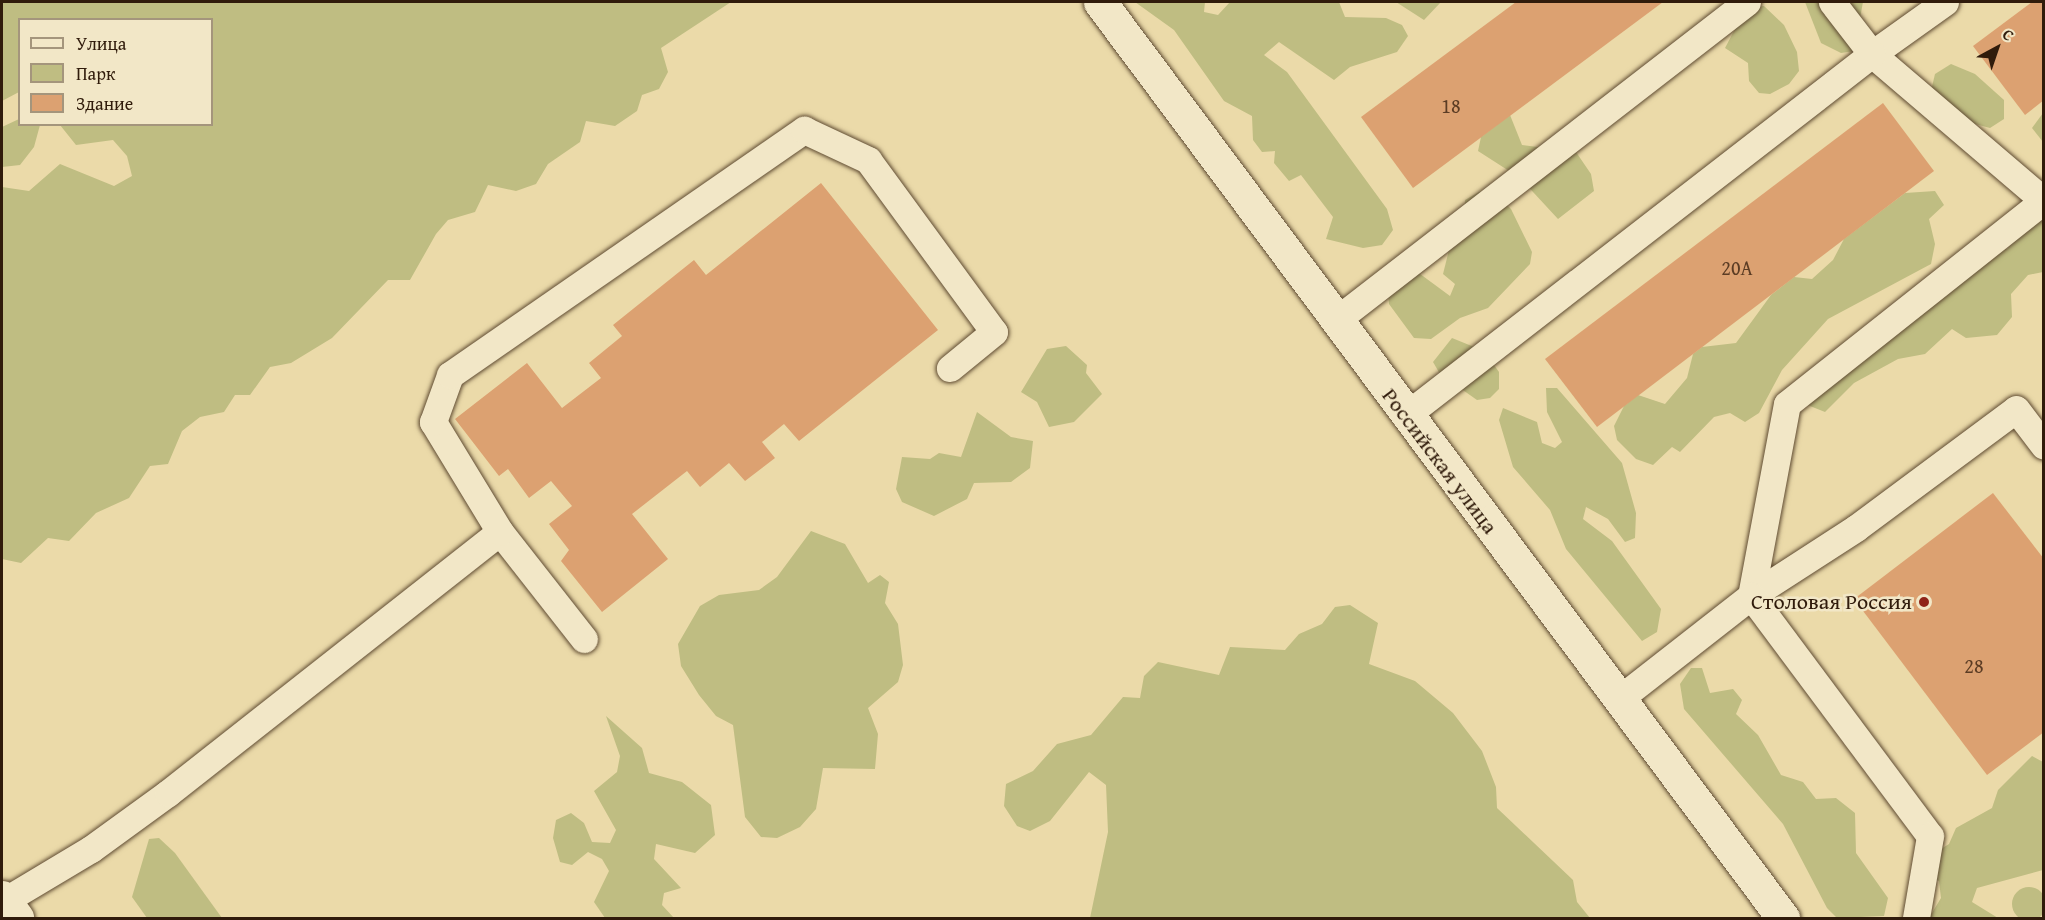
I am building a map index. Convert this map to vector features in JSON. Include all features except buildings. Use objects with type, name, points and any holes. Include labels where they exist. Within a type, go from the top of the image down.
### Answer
[{"type":"main road","name":"Российская улица","points":[[1100,2],[1405,416],[1783,918]]},
{"type":"lane","points":[[1335,321],[1747,2]]},
{"type":"lane","points":[[1832,2],[1872,54],[2043,199],[1787,404],[1751,596],[1930,836],[1916,918]]},
{"type":"lane","points":[[1405,416],[1872,54],[1945,2]]},
{"type":"lane","points":[[584,639],[500,532],[434,422],[450,375],[804,130],[868,160],[994,332],[950,368]]},
{"type":"lane","points":[[1619,699],[1751,596],[1856,528],[2016,410],[2043,446]]},
{"type":"lane","points":[[8,906],[168,793],[500,532]]},
{"type":"green space","points":[[2,2],[731,2],[661,48],[668,72],[659,89],[642,95],[637,111],[615,126],[586,121],[580,142],[548,164],[536,184],[516,191],[488,185],[475,212],[448,220],[436,234],[410,280],[388,280],[332,338],[291,363],[270,367],[250,395],[235,395],[224,412],[200,417],[182,431],[168,464],[150,466],[129,498],[96,513],[69,541],[48,538],[21,563],[2,559],[2,187],[29,191],[60,164],[114,186],[132,176],[127,156],[113,140],[76,145],[61,126],[213,126],[213,18],[18,18],[18,93],[2,101]]},
{"type":"green space","points":[[1135,2],[1205,2],[1204,12],[1218,15],[1230,2],[1339,2],[1345,17],[1386,18],[1402,25],[1408,36],[1397,52],[1350,67],[1334,80],[1279,42],[1264,55],[1287,72],[1387,209],[1393,230],[1382,245],[1363,248],[1326,239],[1333,217],[1301,175],[1289,181],[1274,163],[1275,151],[1262,152],[1253,140],[1252,116],[1224,101],[1174,30]]},
{"type":"green space","points":[[1396,2],[1441,2],[1424,20]]},
{"type":"green space","points":[[1805,2],[1863,2],[1854,51],[1841,53],[1821,43]]},
{"type":"green space","points":[[1764,6],[1784,25],[1797,52],[1799,71],[1789,84],[1770,94],[1759,93],[1749,81],[1748,63],[1725,48],[1746,8]]},
{"type":"green space","points":[[1951,64],[1975,74],[2004,100],[2004,119],[1990,128],[1957,119],[1931,91],[1935,74]]},
{"type":"green space","points":[[2043,113],[2043,142],[2032,128]]},
{"type":"green space","points":[[1510,115],[1522,145],[1576,152],[1591,174],[1594,191],[1558,219],[1520,178],[1478,151],[1481,137]]},
{"type":"green space","points":[[18,119],[18,126],[40,126],[34,147],[20,165],[2,167],[2,127]]},
{"type":"green space","points":[[1935,191],[1944,205],[1929,219],[1935,244],[1931,264],[1828,319],[1782,370],[1759,413],[1745,422],[1730,413],[1714,417],[1680,452],[1672,447],[1653,465],[1636,459],[1617,440],[1614,426],[1624,406],[1638,395],[1665,404],[1687,378],[1693,354],[1702,347],[1736,343],[1771,295],[1794,277],[1812,279],[1833,260],[1844,239],[1905,193]]},
{"type":"green space","points":[[1479,192],[1497,195],[1511,209],[1532,252],[1530,264],[1488,308],[1460,318],[1431,339],[1414,338],[1389,304],[1387,281],[1412,268],[1450,296],[1455,284],[1443,274],[1449,250],[1464,221],[1465,200]]},
{"type":"green space","points":[[2034,217],[2043,222],[2043,272],[2028,275],[2011,294],[2012,317],[1997,335],[1966,338],[1952,329],[1925,354],[1898,359],[1854,383],[1825,412],[1805,404],[1990,248],[2007,249]]},
{"type":"green space","points":[[1452,338],[1484,351],[1499,372],[1499,389],[1490,398],[1477,400],[1440,374],[1433,362]]},
{"type":"green space","points":[[1066,346],[1087,365],[1086,373],[1102,394],[1074,422],[1049,427],[1037,402],[1021,392],[1047,349]]},
{"type":"green space","points":[[1546,388],[1557,388],[1622,463],[1636,513],[1635,538],[1625,542],[1608,519],[1586,507],[1583,519],[1612,541],[1661,609],[1657,632],[1642,641],[1566,549],[1550,510],[1513,467],[1499,420],[1503,408],[1537,422],[1542,443],[1555,448],[1562,442],[1547,412]]},
{"type":"green space","points":[[977,412],[1011,437],[1033,441],[1030,468],[1011,482],[974,483],[967,499],[934,516],[902,502],[896,489],[902,457],[930,459],[939,453],[961,457]]},
{"type":"green space","points":[[811,531],[845,544],[868,583],[880,575],[889,582],[885,603],[898,624],[903,665],[898,682],[868,708],[878,734],[875,769],[823,768],[816,809],[800,827],[777,838],[761,837],[745,817],[733,725],[716,716],[699,695],[681,666],[678,644],[700,606],[719,595],[759,590],[777,577]]},
{"type":"green space","points":[[1350,605],[1378,623],[1369,664],[1415,681],[1453,713],[1482,751],[1496,787],[1497,808],[1573,880],[1577,902],[1590,918],[1090,918],[1108,832],[1106,785],[1089,772],[1050,821],[1030,831],[1017,826],[1004,806],[1006,784],[1033,771],[1057,744],[1091,735],[1123,697],[1140,698],[1144,676],[1158,662],[1219,675],[1230,647],[1285,650],[1299,634],[1322,624],[1335,607]]},
{"type":"green space","points":[[1691,668],[1702,668],[1710,693],[1733,689],[1742,700],[1736,714],[1758,735],[1781,775],[1803,782],[1816,799],[1836,798],[1855,813],[1856,853],[1888,898],[1884,916],[1837,918],[1827,908],[1783,824],[1684,709],[1680,684]]},
{"type":"green space","points":[[606,716],[642,748],[649,773],[682,782],[711,805],[715,835],[695,853],[656,844],[654,859],[681,888],[664,893],[662,905],[674,918],[605,918],[594,902],[609,871],[602,859],[588,852],[572,865],[560,862],[553,838],[556,820],[571,813],[584,823],[592,842],[610,843],[616,830],[594,791],[617,772],[620,756]]},
{"type":"green space","points":[[2032,756],[2043,762],[2043,870],[1977,888],[1972,902],[1998,918],[1929,918],[1941,898],[1939,881],[1924,875],[1936,852],[1949,844],[1956,828],[1992,808],[1998,790]]},
{"type":"green space","points":[[159,838],[175,853],[222,918],[147,918],[132,897],[149,839]]},
{"type":"green space","points":[[2029,887],[2041,892],[2046,904],[2041,916],[2029,921],[2017,916],[2012,904],[2017,892]]},
{"type":"place","name":"Столовая Россия","points":[[1924,602]]}]
